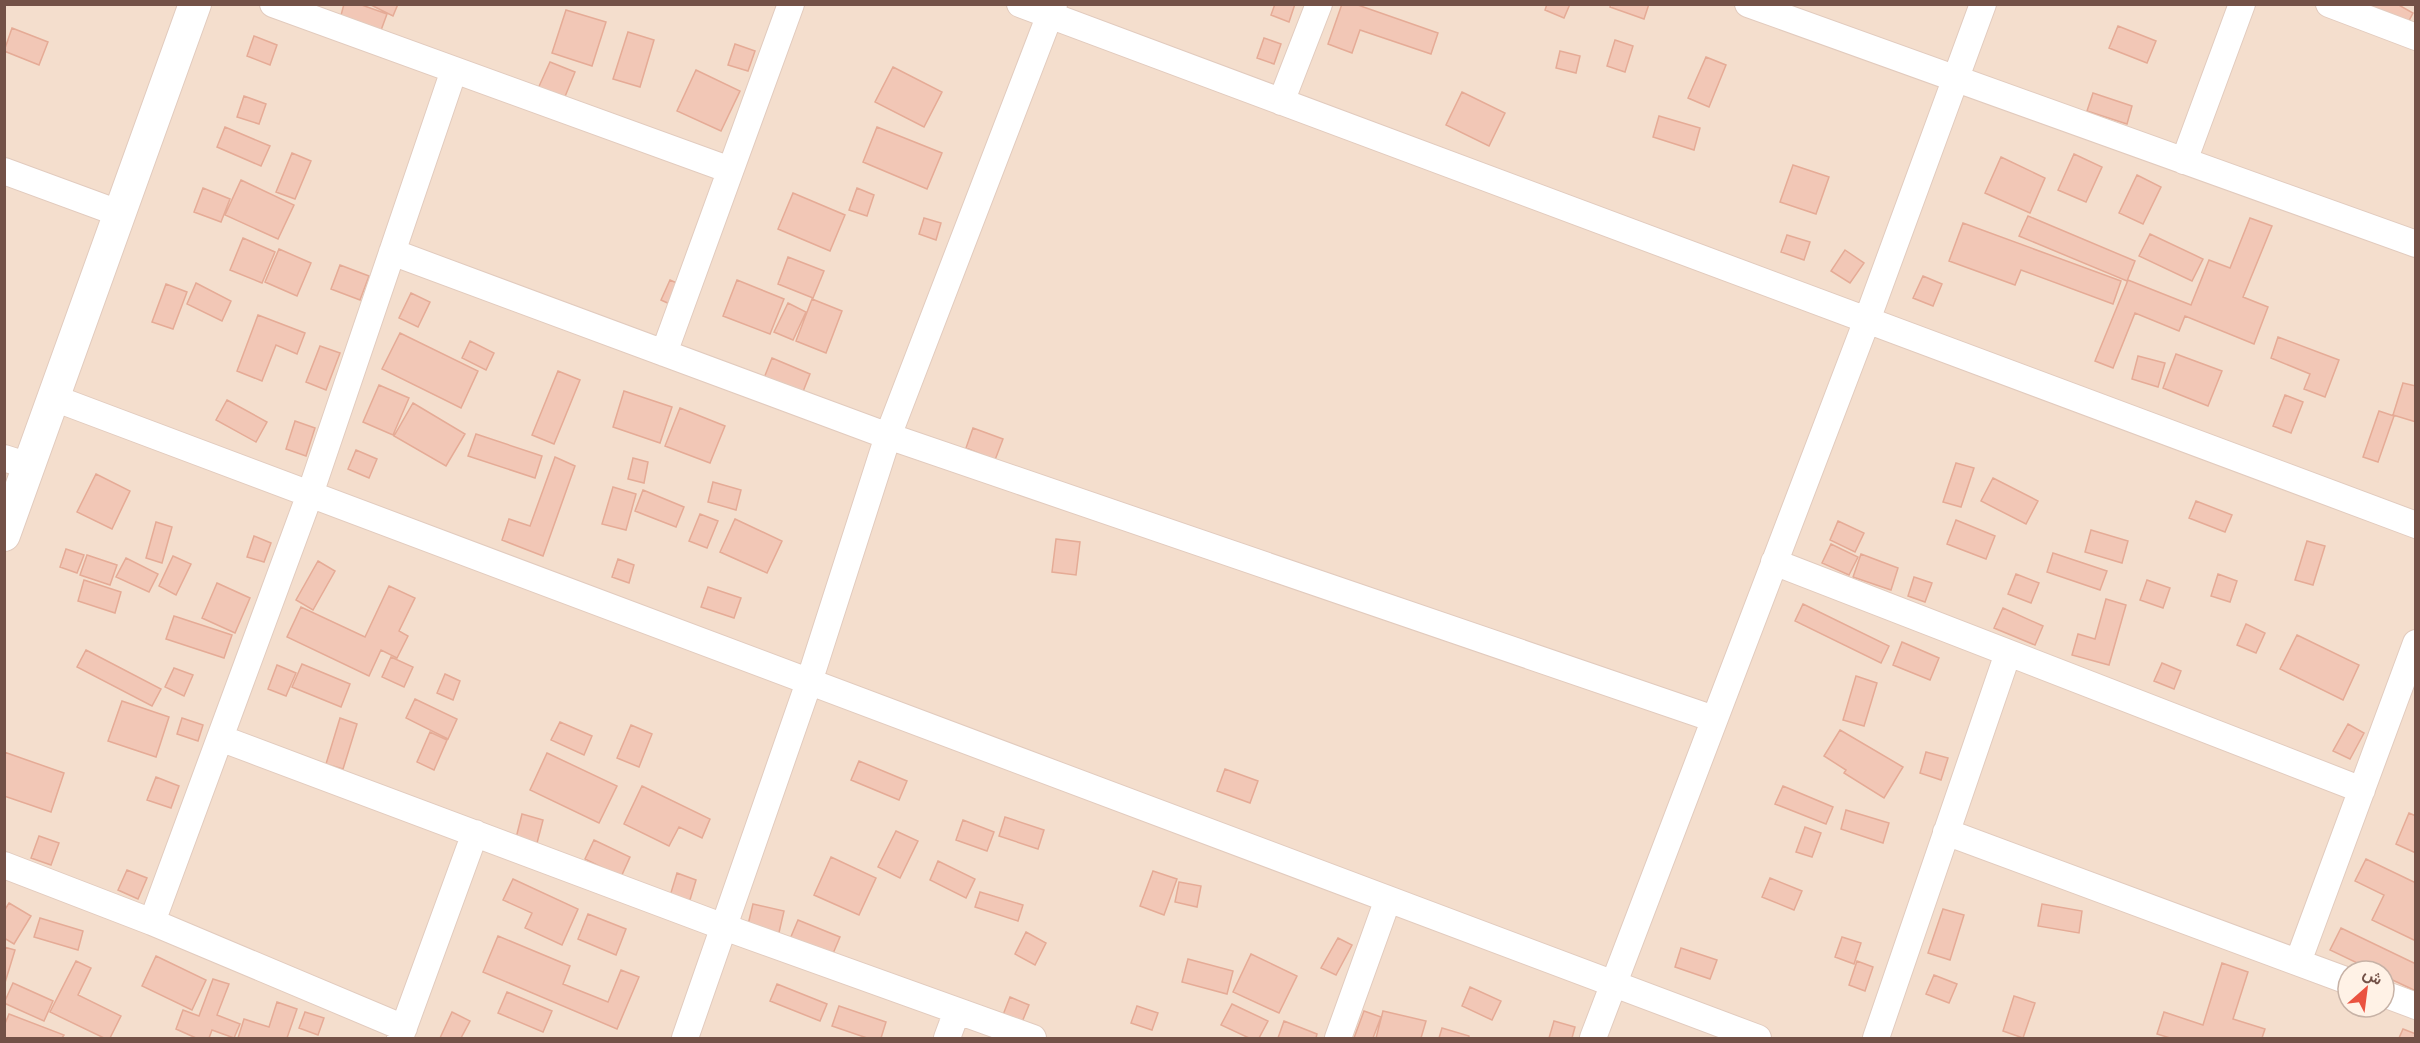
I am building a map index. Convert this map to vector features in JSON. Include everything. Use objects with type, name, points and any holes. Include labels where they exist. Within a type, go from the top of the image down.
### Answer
[{"type":"street","points":[[4,535],[17,462],[54,398],[195,4]]},
{"type":"street","points":[[273,4],[730,170]]},
{"type":"street","points":[[664,352],[790,4]]},
{"type":"street","points":[[1020,4],[1053,10],[1281,102],[2415,525]]},
{"type":"street","points":[[1281,102],[1319,4]]},
{"type":"street","points":[[1748,4],[2415,244]]},
{"type":"street","points":[[1593,1038],[1867,320],[1983,4]]},
{"type":"street","points":[[2184,161],[2242,4]]},
{"type":"street","points":[[2329,4],[2415,37]]},
{"type":"street","points":[[685,1038],[809,682],[888,436],[1053,10]]},
{"type":"street","points":[[152,922],[310,494],[454,70]]},
{"type":"street","points":[[4,171],[121,214]]},
{"type":"street","points":[[392,252],[888,436],[1714,719]]},
{"type":"street","points":[[54,398],[1758,1038]]},
{"type":"street","points":[[1774,562],[2362,790]]},
{"type":"street","points":[[2298,963],[2362,790],[2406,702],[2415,643]]},
{"type":"street","points":[[1876,1038],[2008,653]]},
{"type":"street","points":[[220,738],[724,927],[1033,1038]]},
{"type":"street","points":[[1946,832],[2336,977]]},
{"type":"street","points":[[4,865],[152,922],[402,1033],[475,833]]},
{"type":"street","points":[[1338,1038],[1388,899]]},
{"type":"street","points":[[2396,999],[2415,1006]]},
{"type":"street","points":[[947,1038],[957,1011]]},
{"type":"shaded area","points":[[5,5],[2415,5],[2415,1038],[5,1038]]},
{"type":"building","points":[[344,4],[359,4],[387,14],[380,33],[340,19]]},
{"type":"building","points":[[369,4],[398,4],[393,16]]},
{"type":"building","points":[[1275,4],[1295,4],[1289,22],[1271,15]]},
{"type":"building","points":[[1342,4],[1355,4],[1438,33],[1431,54],[1360,30],[1352,53],[1328,44]]},
{"type":"building","points":[[1547,4],[1570,4],[1564,18],[1545,10]]},
{"type":"building","points":[[1611,4],[1649,4],[1644,19],[1610,7]]},
{"type":"building","points":[[2352,4],[2397,4],[2413,13],[2404,30]]},
{"type":"building","points":[[566,10],[606,22],[592,66],[552,53]]},
{"type":"building","points":[[2118,26],[2156,41],[2147,63],[2109,48]]},
{"type":"building","points":[[12,28],[48,42],[39,65],[4,51]]},
{"type":"building","points":[[628,32],[654,40],[640,87],[613,79]]},
{"type":"building","points":[[254,36],[277,45],[270,65],[247,56]]},
{"type":"building","points":[[1264,38],[1281,44],[1274,64],[1257,58]]},
{"type":"building","points":[[1615,40],[1633,46],[1625,72],[1607,66]]},
{"type":"building","points":[[735,44],[755,51],[748,71],[728,65]]},
{"type":"building","points":[[1560,51],[1580,56],[1576,73],[1556,68]]},
{"type":"building","points":[[1706,57],[1726,65],[1709,107],[1688,98]]},
{"type":"building","points":[[550,62],[575,72],[562,104],[536,93]]},
{"type":"building","points":[[893,67],[942,92],[924,127],[875,102]]},
{"type":"building","points":[[696,70],[740,91],[721,131],[677,111]]},
{"type":"building","points":[[1462,92],[1505,113],[1489,146],[1446,125]]},
{"type":"building","points":[[2093,93],[2132,106],[2127,124],[2087,111]]},
{"type":"building","points":[[244,96],[266,104],[259,124],[237,117]]},
{"type":"building","points":[[1659,116],[1700,128],[1694,150],[1653,137]]},
{"type":"building","points":[[225,127],[270,146],[261,166],[217,147]]},
{"type":"building","points":[[877,127],[942,153],[927,189],[863,162]]},
{"type":"building","points":[[292,153],[311,161],[295,199],[276,192]]},
{"type":"building","points":[[2074,154],[2102,167],[2086,202],[2058,190]]},
{"type":"building","points":[[2001,157],[2045,178],[2030,213],[1985,193]]},
{"type":"building","points":[[1793,165],[1829,177],[1816,214],[1780,202]]},
{"type":"building","points":[[2137,175],[2161,187],[2143,224],[2119,213]]},
{"type":"building","points":[[241,180],[294,205],[278,239],[225,215]]},
{"type":"building","points":[[203,188],[230,199],[221,222],[194,212]]},
{"type":"building","points":[[857,188],[874,195],[867,216],[849,210]]},
{"type":"building","points":[[793,193],[845,215],[830,251],[778,229]]},
{"type":"building","points":[[2028,216],[2135,261],[2127,281],[2019,236]]},
{"type":"building","points":[[924,218],[941,223],[936,240],[919,234]]},
{"type":"building","points":[[2250,218],[2272,226],[2243,297],[2268,307],[2254,344],[2185,316],[2179,331],[2135,313],[2113,368],[2095,361],[2128,280],[2191,305],[2209,260],[2230,268]]},
{"type":"building","points":[[1963,223],[2121,281],[2113,304],[2021,270],[2015,285],[1949,261]]},
{"type":"building","points":[[2150,234],[2203,259],[2192,281],[2139,256]]},
{"type":"building","points":[[1787,235],[1810,242],[1804,260],[1781,252]]},
{"type":"building","points":[[243,238],[275,252],[262,283],[230,270]]},
{"type":"building","points":[[279,249],[311,263],[297,296],[265,282]]},
{"type":"building","points":[[1845,250],[1864,263],[1850,283],[1831,271]]},
{"type":"building","points":[[788,257],[824,271],[813,298],[778,284]]},
{"type":"building","points":[[340,265],[369,276],[360,300],[331,289]]},
{"type":"building","points":[[1923,276],[1942,284],[1933,306],[1913,298]]},
{"type":"building","points":[[670,280],[690,289],[681,309],[661,300]]},
{"type":"building","points":[[737,280],[784,299],[770,334],[723,316]]},
{"type":"building","points":[[196,283],[231,301],[222,321],[187,304]]},
{"type":"building","points":[[166,284],[187,292],[173,329],[152,322]]},
{"type":"building","points":[[411,293],[430,302],[418,327],[399,318]]},
{"type":"building","points":[[812,299],[842,311],[826,353],[796,341]]},
{"type":"building","points":[[788,303],[806,312],[793,340],[774,332]]},
{"type":"building","points":[[258,315],[305,333],[297,354],[276,345],[262,381],[237,371]]},
{"type":"building","points":[[400,333],[478,371],[461,408],[382,369]]},
{"type":"building","points":[[2278,337],[2339,360],[2325,397],[2304,389],[2310,374],[2271,358]]},
{"type":"building","points":[[470,341],[494,353],[486,370],[462,358]]},
{"type":"building","points":[[320,346],[340,353],[326,390],[306,382]]},
{"type":"building","points":[[2176,354],[2222,371],[2208,406],[2163,388]]},
{"type":"building","points":[[2138,356],[2165,363],[2158,387],[2132,379]]},
{"type":"building","points":[[772,358],[810,374],[802,394],[764,378]]},
{"type":"building","points":[[558,371],[580,380],[554,444],[532,435]]},
{"type":"building","points":[[2403,383],[2416,386],[2416,422],[2393,415]]},
{"type":"building","points":[[379,385],[409,398],[393,435],[363,422]]},
{"type":"building","points":[[624,391],[672,407],[660,443],[613,427]]},
{"type":"building","points":[[2285,395],[2303,402],[2291,433],[2273,426]]},
{"type":"building","points":[[227,400],[267,422],[256,442],[216,420]]},
{"type":"building","points":[[413,403],[465,434],[446,466],[394,436]]},
{"type":"building","points":[[680,408],[725,426],[710,463],[665,446]]},
{"type":"building","points":[[2379,411],[2394,416],[2378,462],[2363,457]]},
{"type":"building","points":[[295,421],[315,428],[306,456],[286,449]]},
{"type":"building","points":[[973,428],[1003,439],[995,460],[966,448]]},
{"type":"building","points":[[476,434],[542,456],[535,478],[468,456]]},
{"type":"building","points":[[356,450],[377,459],[369,478],[348,469]]},
{"type":"building","points":[[555,457],[575,466],[543,556],[502,540],[509,519],[530,526]]},
{"type":"building","points":[[633,458],[648,462],[644,483],[628,479]]},
{"type":"building","points":[[1956,463],[1974,468],[1961,507],[1943,502]]},
{"type":"building","points":[[96,474],[130,491],[112,529],[77,512]]},
{"type":"building","points":[[1993,478],[2038,501],[2026,524],[1981,501]]},
{"type":"building","points":[[713,482],[741,490],[736,510],[708,502]]},
{"type":"building","points":[[613,487],[636,494],[626,530],[602,524]]},
{"type":"building","points":[[643,490],[684,507],[676,527],[635,511]]},
{"type":"building","points":[[2196,501],[2232,515],[2225,532],[2189,518]]},
{"type":"building","points":[[700,514],[718,521],[707,548],[689,541]]},
{"type":"building","points":[[735,519],[782,541],[767,573],[720,552]]},
{"type":"building","points":[[1956,520],[1995,536],[1986,559],[1947,544]]},
{"type":"building","points":[[1838,521],[1864,533],[1855,552],[1830,540]]},
{"type":"building","points":[[156,522],[172,527],[162,563],[146,558]]},
{"type":"building","points":[[2091,530],[2128,541],[2122,563],[2085,552]]},
{"type":"building","points":[[254,536],[271,543],[264,562],[247,557]]},
{"type":"building","points":[[1056,539],[1080,542],[1076,575],[1052,572]]},
{"type":"building","points":[[2307,541],[2325,546],[2313,585],[2295,580]]},
{"type":"building","points":[[1831,544],[1858,557],[1849,575],[1822,563]]},
{"type":"building","points":[[66,549],[84,555],[77,573],[60,567]]},
{"type":"building","points":[[2053,553],[2107,571],[2100,590],[2047,572]]},
{"type":"building","points":[[1861,554],[1898,568],[1891,590],[1853,577]]},
{"type":"building","points":[[87,555],[117,565],[110,585],[80,575]]},
{"type":"building","points":[[173,556],[191,564],[176,595],[159,586]]},
{"type":"building","points":[[126,558],[158,574],[149,592],[116,577]]},
{"type":"building","points":[[618,559],[634,565],[629,583],[612,577]]},
{"type":"building","points":[[318,561],[335,571],[313,610],[296,600]]},
{"type":"building","points":[[2016,574],[2039,583],[2031,603],[2008,594]]},
{"type":"building","points":[[2218,574],[2237,581],[2230,602],[2211,596]]},
{"type":"building","points":[[1914,577],[1932,583],[1925,602],[1908,596]]},
{"type":"building","points":[[84,580],[121,592],[115,613],[78,601]]},
{"type":"building","points":[[2147,580],[2170,588],[2163,608],[2140,600]]},
{"type":"building","points":[[217,583],[250,598],[235,633],[202,618]]},
{"type":"building","points":[[389,586],[415,598],[399,631],[408,636],[397,658],[381,650],[369,676],[287,637],[301,607],[365,637]]},
{"type":"building","points":[[708,587],[741,598],[734,618],[701,607]]},
{"type":"building","points":[[2106,599],[2126,605],[2109,665],[2072,655],[2078,634],[2095,639]]},
{"type":"building","points":[[1803,604],[1889,646],[1881,663],[1795,621]]},
{"type":"building","points":[[2003,608],[2043,626],[2035,645],[1994,628]]},
{"type":"building","points":[[174,616],[232,635],[224,658],[166,639]]},
{"type":"building","points":[[2246,624],[2265,633],[2256,653],[2237,645]]},
{"type":"building","points":[[2297,635],[2359,665],[2343,700],[2280,669]]},
{"type":"building","points":[[1902,642],[1939,658],[1930,680],[1893,665]]},
{"type":"building","points":[[86,650],[161,689],[152,706],[77,667]]},
{"type":"building","points":[[391,657],[413,667],[404,687],[382,677]]},
{"type":"building","points":[[2162,663],[2181,671],[2174,689],[2154,681]]},
{"type":"building","points":[[302,664],[350,684],[341,707],[292,687]]},
{"type":"building","points":[[277,665],[296,673],[286,696],[268,689]]},
{"type":"building","points":[[174,668],[193,675],[184,696],[165,687]]},
{"type":"building","points":[[445,674],[460,681],[453,700],[437,693]]},
{"type":"building","points":[[1856,676],[1877,683],[1864,726],[1843,720]]},
{"type":"building","points":[[415,699],[457,719],[448,739],[406,718]]},
{"type":"building","points":[[122,701],[169,717],[156,757],[108,741]]},
{"type":"building","points":[[182,718],[203,725],[198,741],[177,734]]},
{"type":"building","points":[[340,718],[357,724],[343,769],[326,764]]},
{"type":"building","points":[[560,722],[592,736],[584,755],[551,740]]},
{"type":"building","points":[[2348,724],[2364,733],[2350,759],[2333,751]]},
{"type":"building","points":[[631,725],[652,734],[639,767],[617,758]]},
{"type":"building","points":[[1840,730],[1903,767],[1884,798],[1844,773],[1846,770],[1824,756]]},
{"type":"building","points":[[430,732],[447,740],[434,770],[417,762]]},
{"type":"building","points":[[4,752],[64,773],[51,812],[4,796]]},
{"type":"building","points":[[1926,752],[1948,758],[1941,780],[1920,773]]},
{"type":"building","points":[[547,753],[617,786],[599,823],[530,790]]},
{"type":"building","points":[[859,761],[907,781],[899,800],[851,780]]},
{"type":"building","points":[[1225,769],[1258,781],[1250,803],[1217,791]]},
{"type":"building","points":[[156,777],[179,786],[171,808],[147,800]]},
{"type":"building","points":[[642,786],[710,819],[702,838],[679,827],[669,846],[624,824]]},
{"type":"building","points":[[1783,786],[1833,807],[1826,824],[1775,804]]},
{"type":"building","points":[[1846,810],[1889,823],[1883,843],[1841,829]]},
{"type":"building","points":[[2409,813],[2416,816],[2416,853],[2396,844]]},
{"type":"building","points":[[522,814],[543,820],[537,843],[516,838]]},
{"type":"building","points":[[1005,817],[1044,830],[1038,849],[999,836]]},
{"type":"building","points":[[963,820],[994,832],[987,851],[956,840]]},
{"type":"building","points":[[1805,827],[1821,833],[1812,857],[1796,852]]},
{"type":"building","points":[[896,831],[918,841],[900,878],[878,867]]},
{"type":"building","points":[[39,836],[59,843],[51,865],[31,858]]},
{"type":"building","points":[[594,840],[630,857],[621,877],[585,859]]},
{"type":"building","points":[[831,857],[876,878],[859,915],[814,895]]},
{"type":"building","points":[[2366,859],[2416,883],[2416,941],[2372,920],[2384,895],[2355,881]]},
{"type":"building","points":[[938,861],[975,879],[966,898],[930,880]]},
{"type":"building","points":[[127,870],[147,878],[138,899],[118,890]]},
{"type":"building","points":[[1153,871],[1177,879],[1164,915],[1140,906]]},
{"type":"building","points":[[677,873],[696,880],[689,903],[670,896]]},
{"type":"building","points":[[1770,878],[1802,891],[1794,910],[1762,897]]},
{"type":"building","points":[[513,879],[578,909],[562,945],[525,928],[532,913],[503,900]]},
{"type":"building","points":[[1179,882],[1201,886],[1197,907],[1175,902]]},
{"type":"building","points":[[980,892],[1023,905],[1018,921],[975,907]]},
{"type":"building","points":[[9,903],[31,916],[14,944],[4,938],[4,911]]},
{"type":"building","points":[[753,904],[784,911],[777,941],[746,933]]},
{"type":"building","points":[[2042,904],[2082,911],[2079,933],[2038,926]]},
{"type":"building","points":[[1943,909],[1964,915],[1950,960],[1928,953]]},
{"type":"building","points":[[588,914],[626,929],[616,955],[578,939]]},
{"type":"building","points":[[40,918],[83,931],[78,950],[34,937]]},
{"type":"building","points":[[798,920],[840,937],[832,956],[790,939]]},
{"type":"building","points":[[2341,928],[2416,964],[2416,991],[2396,982],[2396,959],[2349,959],[2330,950]]},
{"type":"building","points":[[1026,932],[1046,943],[1035,965],[1015,954]]},
{"type":"building","points":[[498,936],[570,966],[563,984],[608,1002],[621,970],[639,977],[617,1029],[483,972]]},
{"type":"building","points":[[1842,937],[1861,943],[1854,964],[1835,957]]},
{"type":"building","points":[[1338,938],[1352,945],[1336,975],[1321,968]]},
{"type":"building","points":[[4,947],[15,950],[4,986]]},
{"type":"building","points":[[1681,948],[1717,960],[1710,979],[1675,967]]},
{"type":"building","points":[[1251,954],[1297,976],[1279,1013],[1233,992]]},
{"type":"building","points":[[156,956],[206,980],[192,1010],[142,986]]},
{"type":"building","points":[[1188,959],[1233,971],[1227,994],[1182,982]]},
{"type":"building","points":[[76,961],[91,968],[78,995],[121,1016],[110,1038],[104,1038],[50,1012]]},
{"type":"building","points":[[1857,961],[1873,967],[1865,991],[1849,985]]},
{"type":"building","points":[[2222,963],[2248,972],[2233,1019],[2265,1029],[2262,1038],[2170,1038],[2157,1034],[2164,1012],[2203,1025]]},
{"type":"building","points":[[1934,975],[1957,984],[1949,1003],[1926,994]]},
{"type":"building","points":[[213,979],[229,984],[217,1015],[240,1024],[234,1038],[212,1030],[209,1038],[196,1038],[176,1029],[183,1010],[199,1016]]},
{"type":"building","points":[[13,983],[53,1001],[44,1021],[4,1003]]},
{"type":"building","points":[[777,984],[827,1004],[820,1021],[770,1001]]},
{"type":"building","points":[[1470,987],[1501,1001],[1492,1020],[1462,1006]]},
{"type":"building","points":[[507,992],[552,1011],[543,1032],[498,1013]]},
{"type":"building","points":[[2014,996],[2035,1003],[2023,1038],[2003,1031]]},
{"type":"building","points":[[1010,997],[1029,1005],[1020,1027],[1001,1020]]},
{"type":"building","points":[[277,1002],[297,1009],[287,1038],[238,1038],[244,1019],[269,1027]]},
{"type":"building","points":[[1232,1004],[1268,1021],[1259,1038],[1249,1038],[1221,1025]]},
{"type":"building","points":[[839,1006],[886,1022],[881,1038],[867,1038],[832,1026]]},
{"type":"building","points":[[1137,1006],[1158,1013],[1152,1030],[1131,1023]]},
{"type":"building","points":[[1364,1011],[1381,1017],[1373,1038],[1354,1038]]},
{"type":"building","points":[[1383,1011],[1426,1021],[1421,1038],[1376,1038]]},
{"type":"building","points":[[305,1012],[324,1018],[318,1035],[299,1028]]},
{"type":"building","points":[[452,1012],[470,1021],[461,1038],[440,1038]]},
{"type":"building","points":[[9,1014],[64,1035],[62,1038],[4,1038],[4,1026]]},
{"type":"building","points":[[1284,1021],[1317,1034],[1316,1038],[1278,1038]]},
{"type":"building","points":[[1554,1021],[1575,1027],[1572,1038],[1549,1038]]},
{"type":"building","points":[[1442,1028],[1469,1036],[1469,1038],[1439,1038]]},
{"type":"building","points":[[2403,1029],[2416,1034],[2416,1038],[2399,1038]]}]
